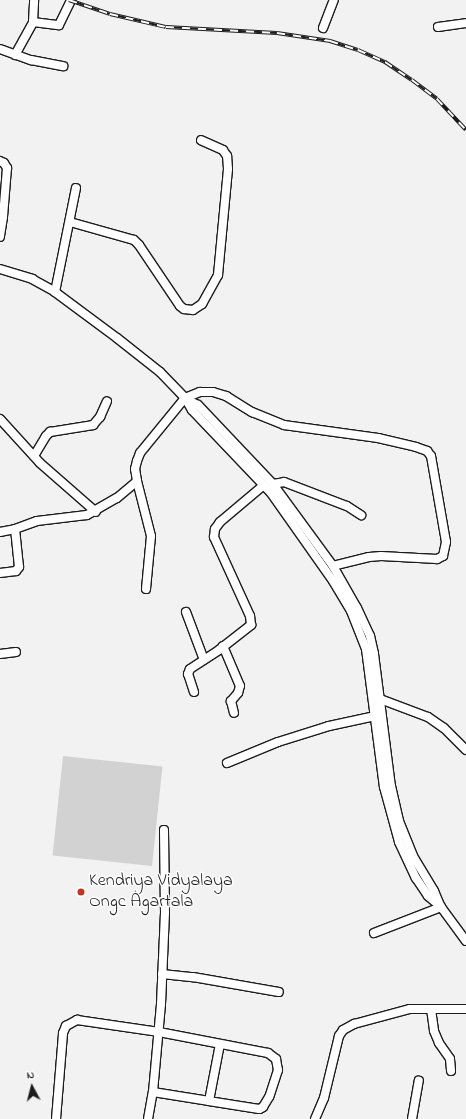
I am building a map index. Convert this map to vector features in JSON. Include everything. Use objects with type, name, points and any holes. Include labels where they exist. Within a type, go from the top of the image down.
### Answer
[{"type":"street","points":[[15,55],[33,22],[34,0]]},
{"type":"street","points":[[33,22],[47,25],[59,25],[71,0]]},
{"type":"street","points":[[323,28],[334,0]]},
{"type":"street","points":[[438,26],[466,23]]},
{"type":"street","points":[[0,49],[40,62],[63,66]]},
{"type":"street","points":[[70,222],[134,240],[139,245],[180,306],[184,309],[193,310],[202,304],[218,275],[227,197],[227,156],[223,150],[201,140]]},
{"type":"street","points":[[0,161],[4,163],[7,168],[3,180],[0,238]]},
{"type":"street","points":[[55,292],[76,188]]},
{"type":"street","points":[[0,270],[32,279],[55,292],[143,357],[185,398],[192,410],[264,485],[274,489],[337,579],[370,636],[380,699],[378,715]]},
{"type":"street","points":[[146,588],[151,536],[135,469],[140,453],[185,398],[200,392],[213,392],[226,396],[252,412],[284,425],[378,438],[427,451],[431,456],[434,465],[446,542],[443,556],[437,559],[382,556],[369,557],[333,566]]},
{"type":"street","points":[[185,398],[198,405],[274,489],[333,566],[350,611],[365,644],[378,715],[388,804],[399,842],[416,878],[428,896],[441,907],[466,941]]},
{"type":"street","points":[[34,456],[50,432],[93,425],[100,417],[107,401]]},
{"type":"street","points":[[0,418],[34,456],[62,483],[96,512]]},
{"type":"street","points":[[0,532],[15,529],[37,521],[79,517],[96,512],[117,498],[137,481]]},
{"type":"street","points":[[274,489],[284,482],[347,506],[361,515]]},
{"type":"street","points":[[194,692],[188,674],[190,669],[248,628],[251,620],[214,537],[215,529],[220,522],[264,485]]},
{"type":"street","points":[[0,573],[16,571],[19,567],[15,529]]},
{"type":"street","points":[[186,612],[204,660]]},
{"type":"street","points":[[223,646],[240,686],[238,693],[231,701],[234,713]]},
{"type":"street","points":[[0,654],[16,652]]},
{"type":"street","points":[[380,699],[428,717],[444,728],[466,750]]},
{"type":"street","points":[[227,763],[278,742],[329,726],[378,715]]},
{"type":"street","points":[[148,1119],[153,1092],[159,1032],[162,974],[164,830]]},
{"type":"street","points":[[374,933],[441,907]]},
{"type":"street","points":[[162,974],[225,982],[279,992]]},
{"type":"street","points":[[315,1119],[324,1098],[339,1036],[343,1030],[354,1024],[410,1009],[466,1008]]},
{"type":"street","points":[[431,1009],[434,1031],[450,1059],[451,1071]]},
{"type":"street","points":[[56,1119],[63,1033],[66,1026],[71,1022],[83,1020],[159,1032],[220,1044],[273,1055],[278,1064],[278,1070],[269,1097],[263,1107],[259,1109],[153,1092]]},
{"type":"street","points":[[209,1101],[220,1044]]},
{"type":"street","points":[[412,1119],[420,1082]]},
{"type":"shaded area","points":[[63,756],[162,766],[152,866],[53,855]]},
{"type":"railway","points":[[69,0],[110,14],[166,27],[277,33],[330,41],[358,50],[385,62],[412,80],[437,99],[466,130]]},
{"type":"place","name":"Kendriya Vidyalaya Ongc Agartala","points":[[81,892]]}]
